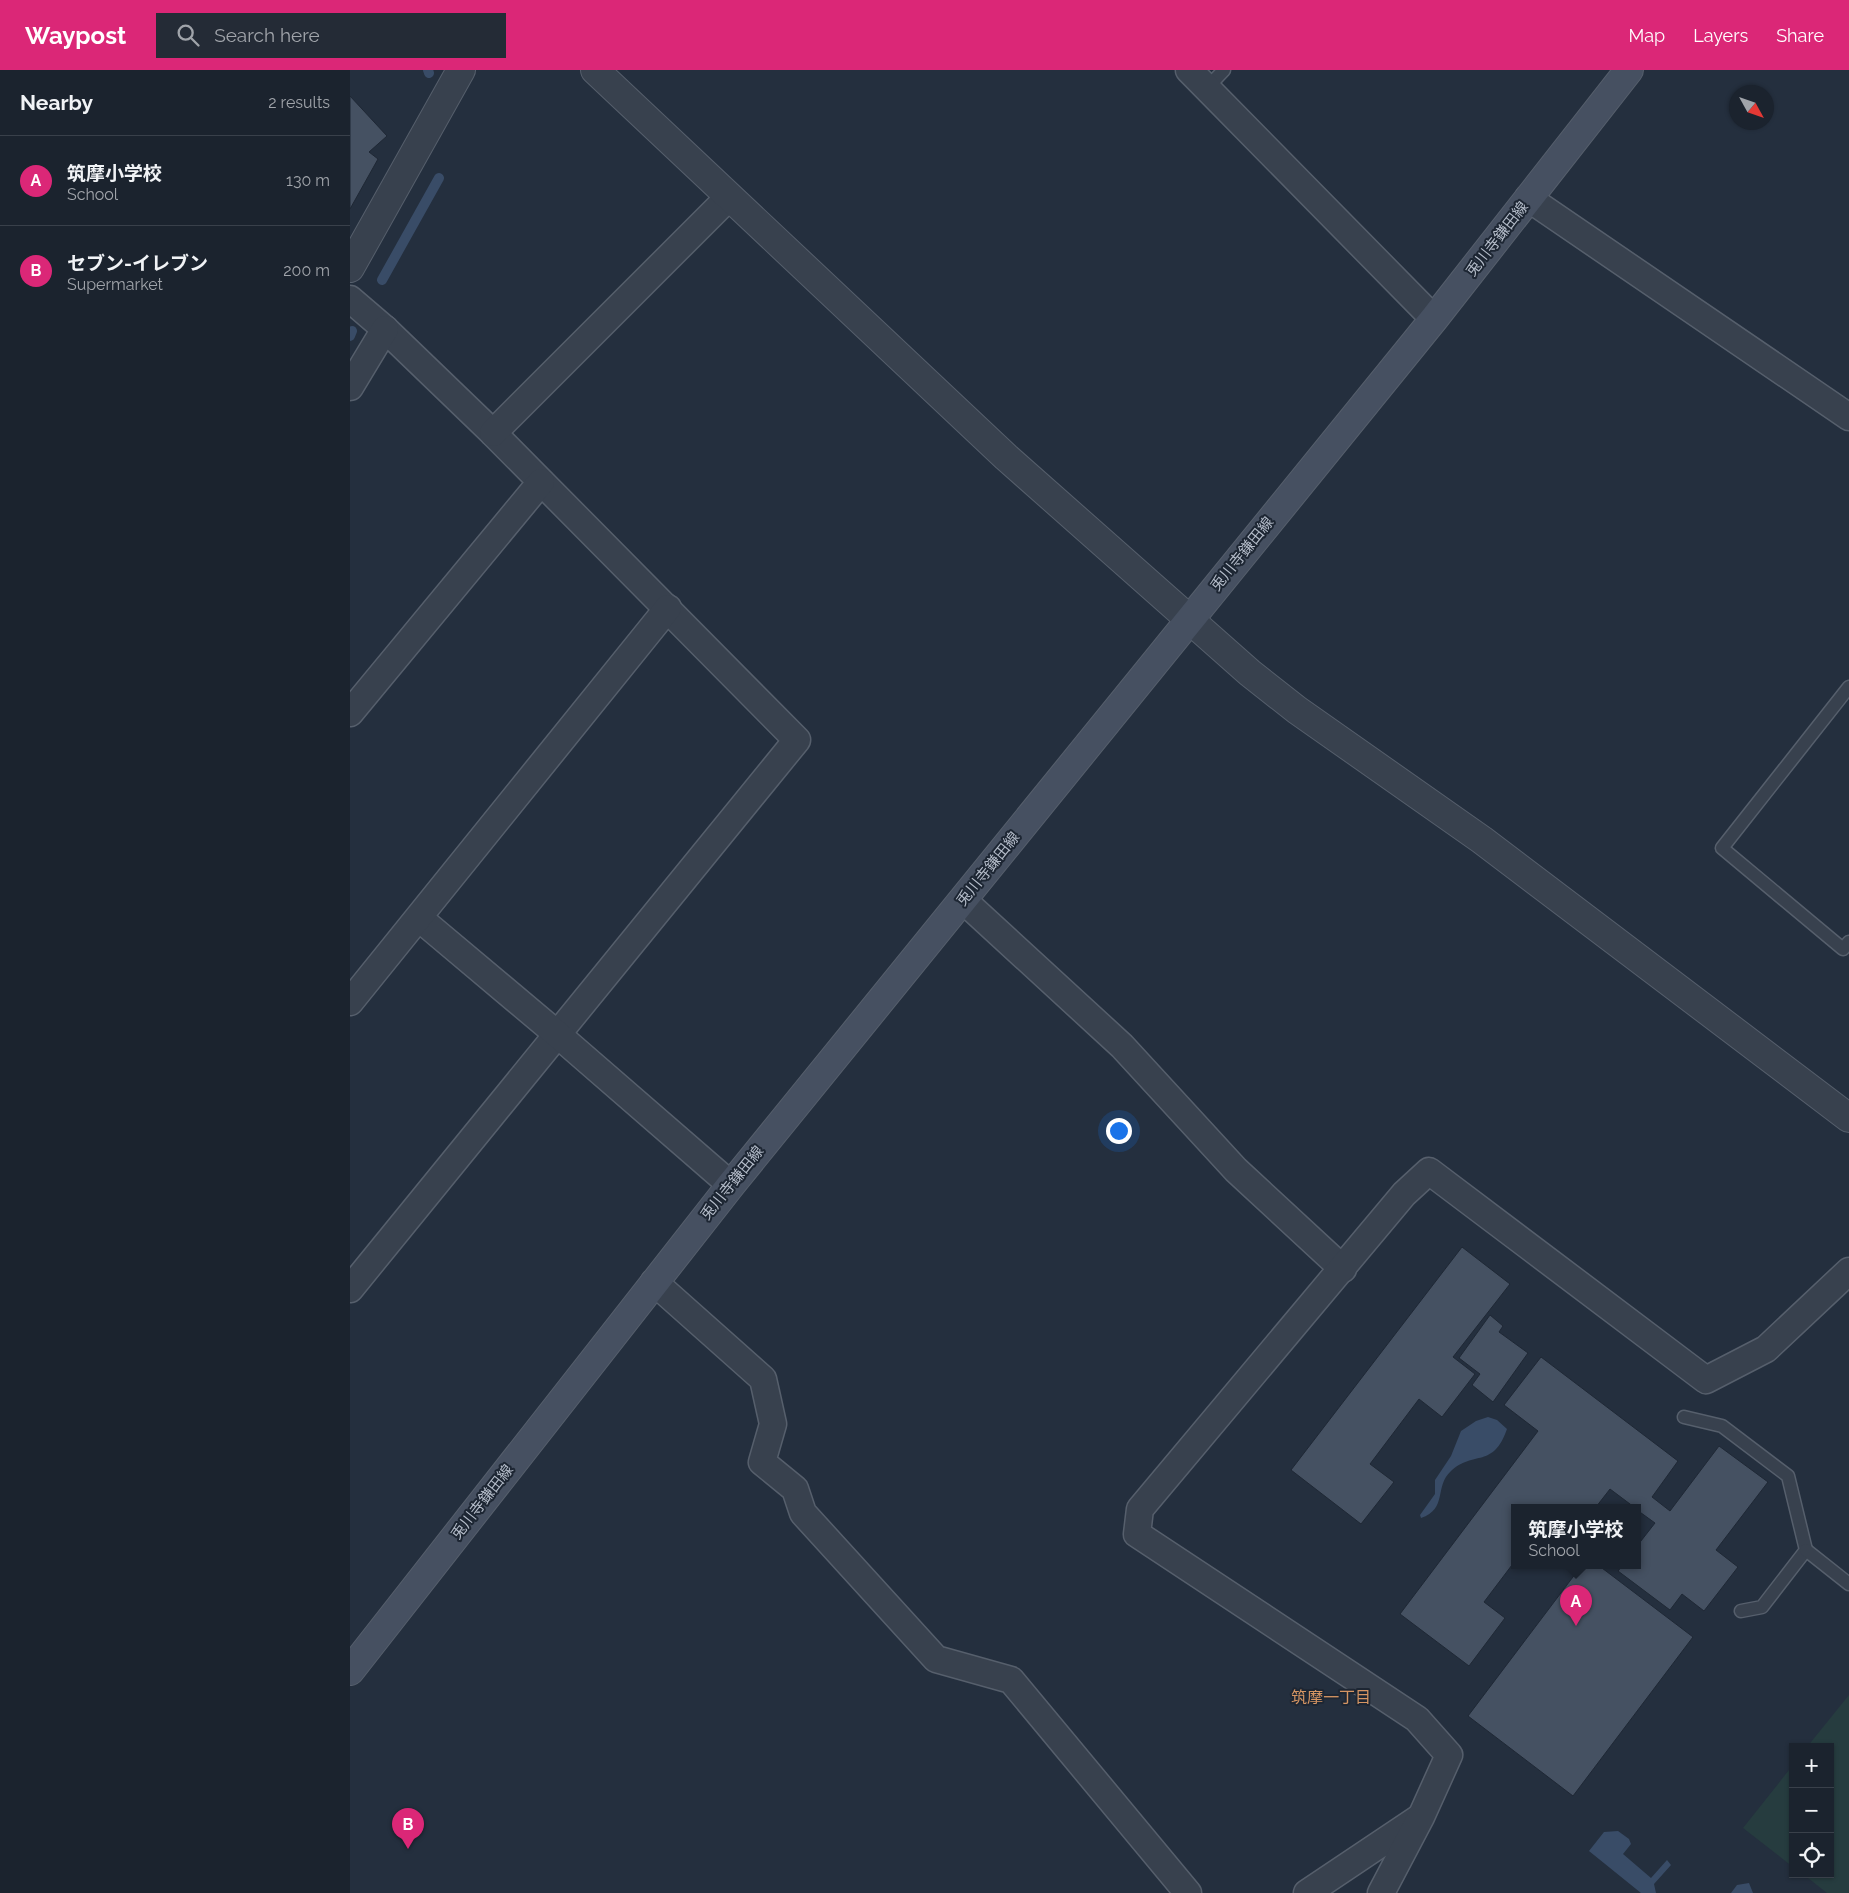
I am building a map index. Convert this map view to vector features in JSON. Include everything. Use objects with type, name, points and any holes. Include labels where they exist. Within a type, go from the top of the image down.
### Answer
[{"type":"main road","name":"兎川寺鎌田線","points":[[350,1671],[731,1185],[1434,318],[1629,70]]},
{"type":"street","points":[[350,268],[461,70]]},
{"type":"street","points":[[595,70],[728,198],[1006,458],[1189,620],[1297,710],[1482,840],[1849,1118]]},
{"type":"street","points":[[1197,80],[1434,318]]},
{"type":"street","points":[[493,433],[728,198]]},
{"type":"street","points":[[1528,198],[1849,417]]},
{"type":"street","points":[[350,299],[385,329],[493,433],[797,740],[350,1289]]},
{"type":"street","points":[[350,387],[385,329]]},
{"type":"street","points":[[350,713],[541,482]]},
{"type":"street","points":[[350,1002],[668,608]]},
{"type":"street","points":[[963,900],[1122,1046],[1236,1170],[1343,1268]]},
{"type":"street","points":[[419,918],[557,1034],[731,1185]]},
{"type":"street","points":[[1381,1893],[1421,1817],[1449,1756],[1417,1719],[1137,1534],[1140,1509],[1404,1194],[1429,1171],[1706,1380],[1766,1349],[1849,1272]]},
{"type":"street","points":[[654,1282],[763,1379],[774,1424],[762,1462],[795,1489],[803,1513],[936,1659],[1010,1680],[1188,1893]]},
{"type":"street","points":[[1307,1893],[1421,1817]]},
{"type":"lane","points":[[1197,80],[1224,70]]},
{"type":"lane","points":[[1849,687],[1722,848],[1843,949],[1849,942]]},
{"type":"lane","points":[[1684,1418],[1722,1426],[1788,1476],[1806,1550],[1849,1584]]},
{"type":"lane","points":[[1741,1611],[1762,1607],[1806,1550]]},
{"type":"green space","points":[[1849,1695],[1849,1893],[1827,1893],[1808,1878],[1834,1878],[1834,1743],[1810,1743]]},
{"type":"green space","points":[[1789,1770],[1789,1864],[1743,1828]]},
{"type":"water","points":[[1488,1417],[1497,1420],[1507,1429],[1502,1441],[1489,1454],[1467,1461],[1451,1471],[1443,1483],[1435,1509],[1421,1518],[1420,1515],[1435,1494],[1435,1480],[1451,1456],[1461,1431],[1476,1421]]},
{"type":"water","points":[[1618,1831],[1629,1839],[1631,1844],[1623,1854],[1651,1878],[1667,1860],[1671,1865],[1654,1884],[1656,1893],[1641,1893],[1589,1851],[1604,1832]]},
{"type":"water","points":[[1749,1883],[1753,1893],[1731,1893],[1737,1885]]},
{"type":"building","points":[[350,96],[387,136],[369,152],[378,159],[350,209]]},
{"type":"building","points":[[1462,1247],[1510,1284],[1453,1357],[1475,1374],[1442,1417],[1419,1399],[1370,1464],[1394,1482],[1361,1524],[1291,1470]]},
{"type":"building","points":[[1490,1315],[1503,1326],[1499,1332],[1528,1353],[1493,1402],[1472,1385],[1480,1374],[1459,1358]]},
{"type":"building","points":[[1541,1357],[1678,1461],[1652,1497],[1670,1511],[1719,1446],[1768,1482],[1716,1550],[1738,1567],[1704,1611],[1682,1594],[1670,1610],[1618,1571],[1620,1569],[1641,1569],[1641,1541],[1655,1523],[1641,1513],[1641,1504],[1630,1504],[1610,1489],[1598,1504],[1511,1504],[1511,1566],[1484,1602],[1505,1618],[1469,1666],[1400,1614],[1538,1431],[1504,1405]]},
{"type":"building","points":[[1579,1569],[1603,1569],[1693,1637],[1573,1796],[1468,1716]]},
{"type":"waterway","points":[[382,280],[439,178]]},
{"type":"waterway","points":[[350,336],[352,331]]},
{"type":"place","name":"筑摩小学校","points":[[1576,1626]]},
{"type":"place","name":"セブン-イレブン","points":[[408,1849]]},
{"type":"district","name":"筑摩一丁目","points":[[1331,1697]]}]
